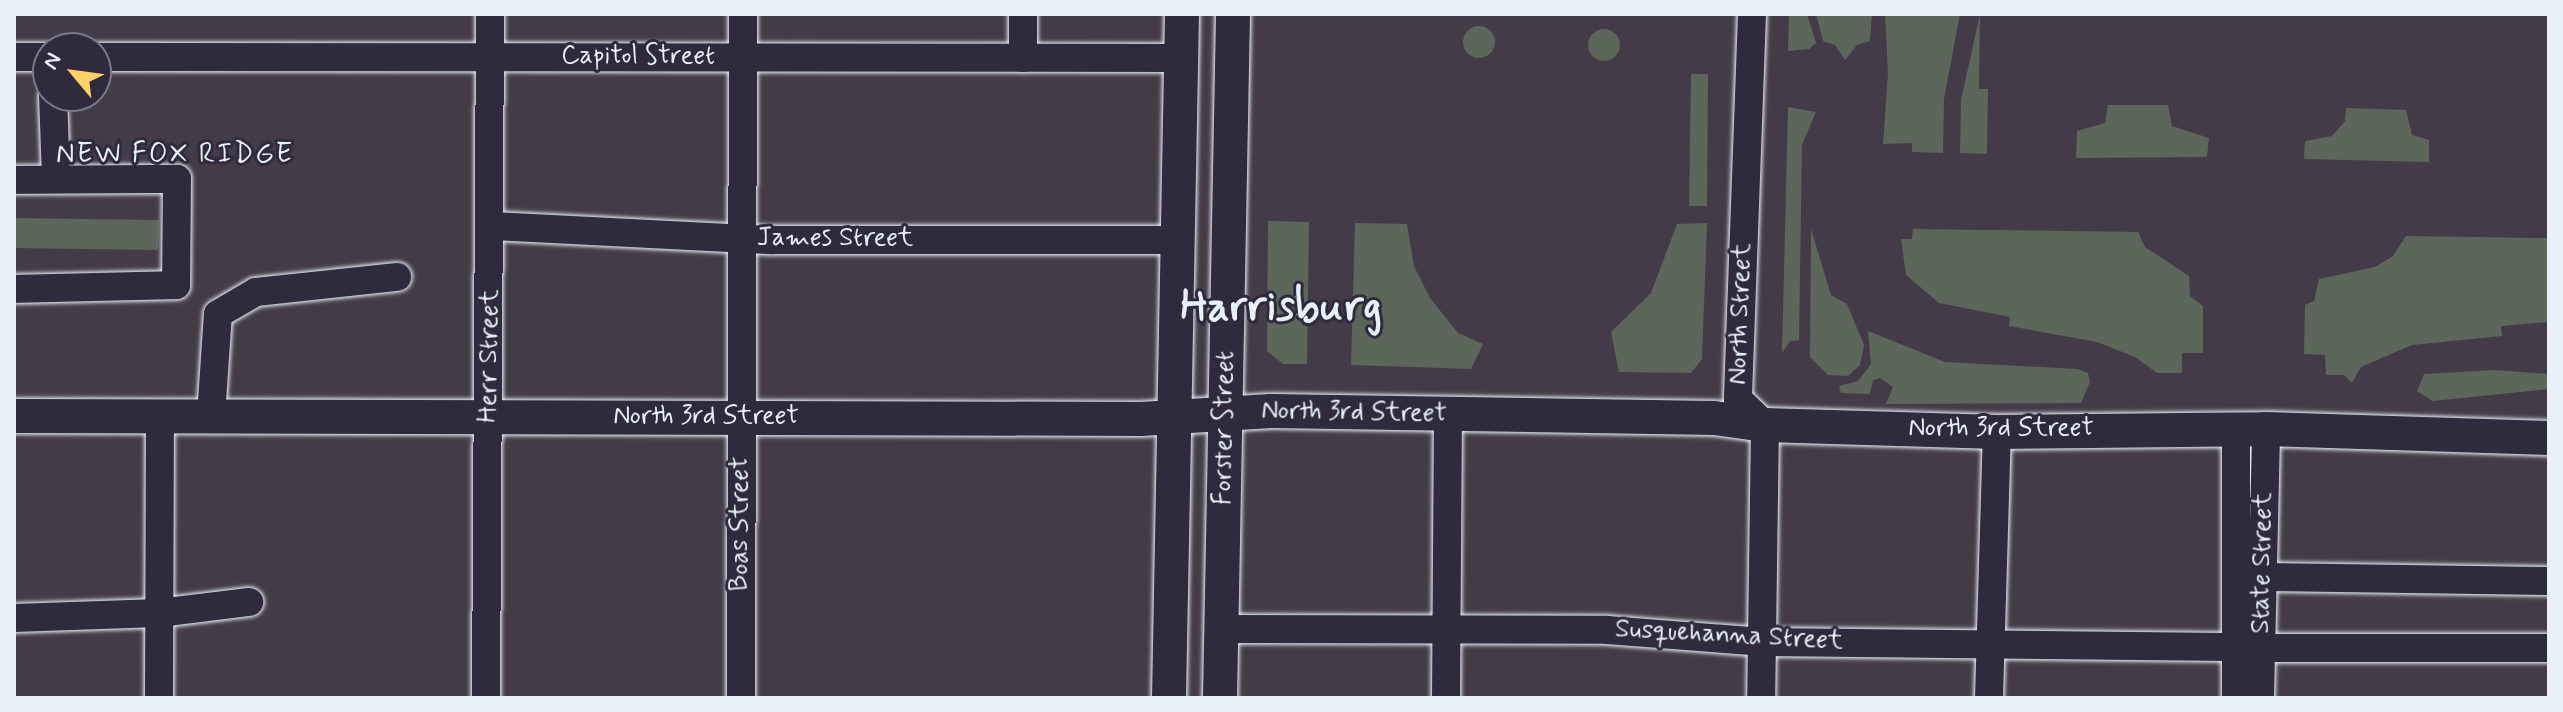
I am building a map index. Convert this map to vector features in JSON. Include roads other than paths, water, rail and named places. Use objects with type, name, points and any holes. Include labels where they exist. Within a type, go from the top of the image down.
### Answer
[{"type":"main road","name":"Forster Street","points":[[1169,698],[1182,14]]},
{"type":"main road","name":"Forster Street","points":[[1220,698],[1233,14]]},
{"type":"main road","name":"North 3rd Street","points":[[14,416],[1174,417],[1225,413],[1448,414],[1714,418],[1765,425],[1997,432],[2251,429],[2549,438]]},
{"type":"street","name":"Herr Street","points":[[486,698],[493,226],[490,14]]},
{"type":"street","name":"Boas Street","points":[[741,698],[743,14]]},
{"type":"street","points":[[1023,14],[1023,58]]},
{"type":"street","name":"North Street","points":[[1752,14],[1738,399],[1765,425]]},
{"type":"street","name":"Capitol Street","points":[[112,57],[1181,58]]},
{"type":"street","points":[[54,112],[56,179]]},
{"type":"street","points":[[14,180],[177,179],[176,285],[14,289]]},
{"type":"street","name":"James Street","points":[[493,226],[742,239],[1178,240]]},
{"type":"street","points":[[211,416],[218,314],[256,292],[397,277]]},
{"type":"street","points":[[1446,698],[1448,414]]},
{"type":"street","points":[[159,698],[160,416]]},
{"type":"street","points":[[1761,698],[1765,425]]},
{"type":"street","name":"State Street","points":[[2236,698],[2263,577],[2251,429]]},
{"type":"street","name":"State Street","points":[[2251,429],[2249,648],[2260,698]]},
{"type":"street","points":[[1989,698],[1997,432]]},
{"type":"street","points":[[2263,577],[2549,581]]},
{"type":"street","points":[[14,618],[159,613],[249,602]]},
{"type":"street","name":"Susquehanna Street","points":[[1221,629],[1607,630],[1762,642],[2549,648]]},
{"type":"district","name":"NEW FOX RIDGE","points":[[175,155]]},
{"type":"district","name":"Harrisburg","points":[[1281,308]]}]
